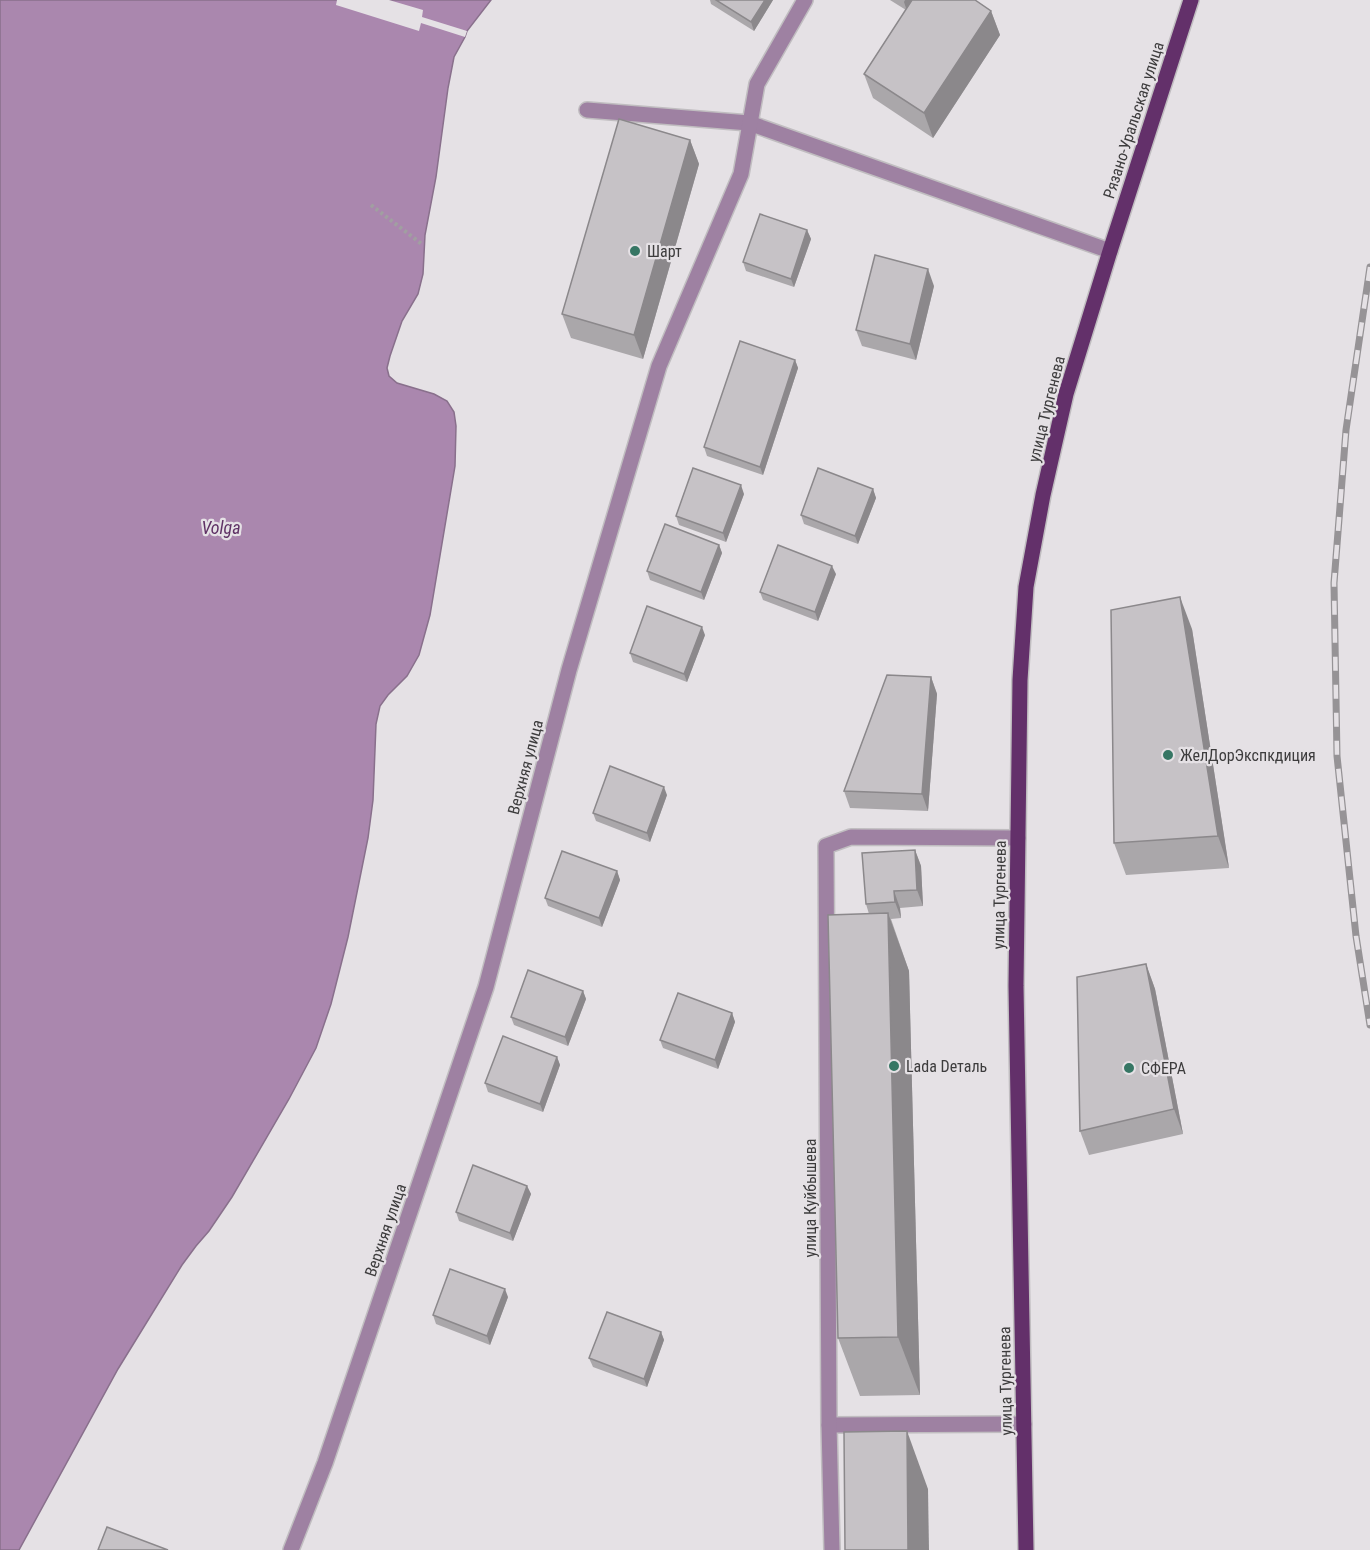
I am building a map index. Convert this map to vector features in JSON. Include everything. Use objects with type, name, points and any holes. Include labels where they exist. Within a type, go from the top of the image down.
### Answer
[{"type":"main road","name":"Рязано-Уральская улица","points":[[1110,251],[1191,0]]},
{"type":"main road","name":"улица Тургенева","points":[[1026,1550],[1016,986],[1020,680],[1026,587],[1043,495],[1066,394],[1110,251]]},
{"type":"street","name":"Верхняя улица","points":[[291,1550],[325,1463],[486,987],[568,670],[659,366],[741,174],[757,84],[805,0]]},
{"type":"street","points":[[587,110],[749,123],[1110,251]]},
{"type":"street","name":"улица Куйбышева","points":[[832,1550],[829,1425],[826,846],[851,837],[1018,838]]},
{"type":"street","points":[[829,1425],[1024,1424]]},
{"type":"path","points":[[371,205],[423,245]]},
{"type":"water","name":"Volga","points":[[0,0],[491,0],[467,31],[454,57],[425,235],[423,274],[418,294],[402,321],[387,368],[389,376],[397,383],[434,394],[447,401],[454,412],[456,426],[455,466],[430,615],[419,655],[407,676],[380,706],[376,724],[373,800],[368,838],[348,937],[331,1004],[316,1048],[289,1099],[232,1197],[182,1265],[118,1369],[19,1550],[0,1550]]},
{"type":"pier","points":[[337,0],[389,0],[423,10],[422,17],[467,31],[465,37],[421,23],[419,31],[336,5]]},
{"type":"building","points":[[716,0],[765,0],[751,22]]},
{"type":"building","points":[[912,0],[975,0],[991,11],[924,113],[864,74]]},
{"type":"building","name":"Шарт","points":[[619,119],[690,140],[634,335],[562,314]]},
{"type":"building","points":[[760,214],[807,230],[791,279],[743,262]]},
{"type":"building","points":[[875,255],[928,269],[910,344],[856,330]]},
{"type":"building","points":[[740,341],[795,360],[760,467],[704,447]]},
{"type":"building","points":[[693,468],[741,485],[723,533],[676,516]]},
{"type":"building","points":[[818,468],[873,489],[855,536],[801,515]]},
{"type":"building","points":[[665,524],[719,545],[701,592],[647,571]]},
{"type":"building","points":[[778,545],[832,566],[815,612],[760,592]]},
{"type":"building","name":"ЖелДорЭкспкдиция","points":[[1180,597],[1218,836],[1114,843],[1111,610]]},
{"type":"building","points":[[647,606],[702,627],[684,674],[630,653]]},
{"type":"building","points":[[887,675],[931,677],[922,794],[844,791]]},
{"type":"building","points":[[610,766],[664,787],[647,833],[593,813]]},
{"type":"building","points":[[915,850],[917,890],[894,891],[895,902],[866,904],[862,853]]},
{"type":"building","points":[[562,851],[617,871],[599,918],[545,898]]},
{"type":"building","points":[[888,913],[898,1337],[838,1338],[828,915]]},
{"type":"building","name":"СФЕРА","points":[[1146,964],[1174,1109],[1080,1131],[1077,977]]},
{"type":"building","points":[[528,970],[583,991],[565,1037],[511,1017]]},
{"type":"building","points":[[678,993],[732,1013],[715,1060],[660,1040]]},
{"type":"building","points":[[503,1036],[557,1057],[540,1104],[485,1083]]},
{"type":"building","points":[[473,1165],[527,1186],[510,1233],[456,1212]]},
{"type":"building","points":[[450,1269],[505,1289],[487,1336],[433,1315]]},
{"type":"building","points":[[607,1312],[661,1332],[644,1379],[589,1358]]},
{"type":"building","points":[[907,1431],[908,1550],[845,1550],[844,1432]]},
{"type":"building","points":[[107,1527],[168,1550],[98,1550]]},
{"type":"railway","points":[[1370,267],[1346,430],[1334,583],[1337,756],[1356,936],[1370,1025]]},
{"type":"place","name":"Шарт","points":[[635,251]]},
{"type":"place","name":"ЖелДорЭкспкдиция","points":[[1168,755]]},
{"type":"place","name":"Lada Dеталь","points":[[894,1066]]},
{"type":"place","name":"СФЕРА","points":[[1129,1068]]}]
